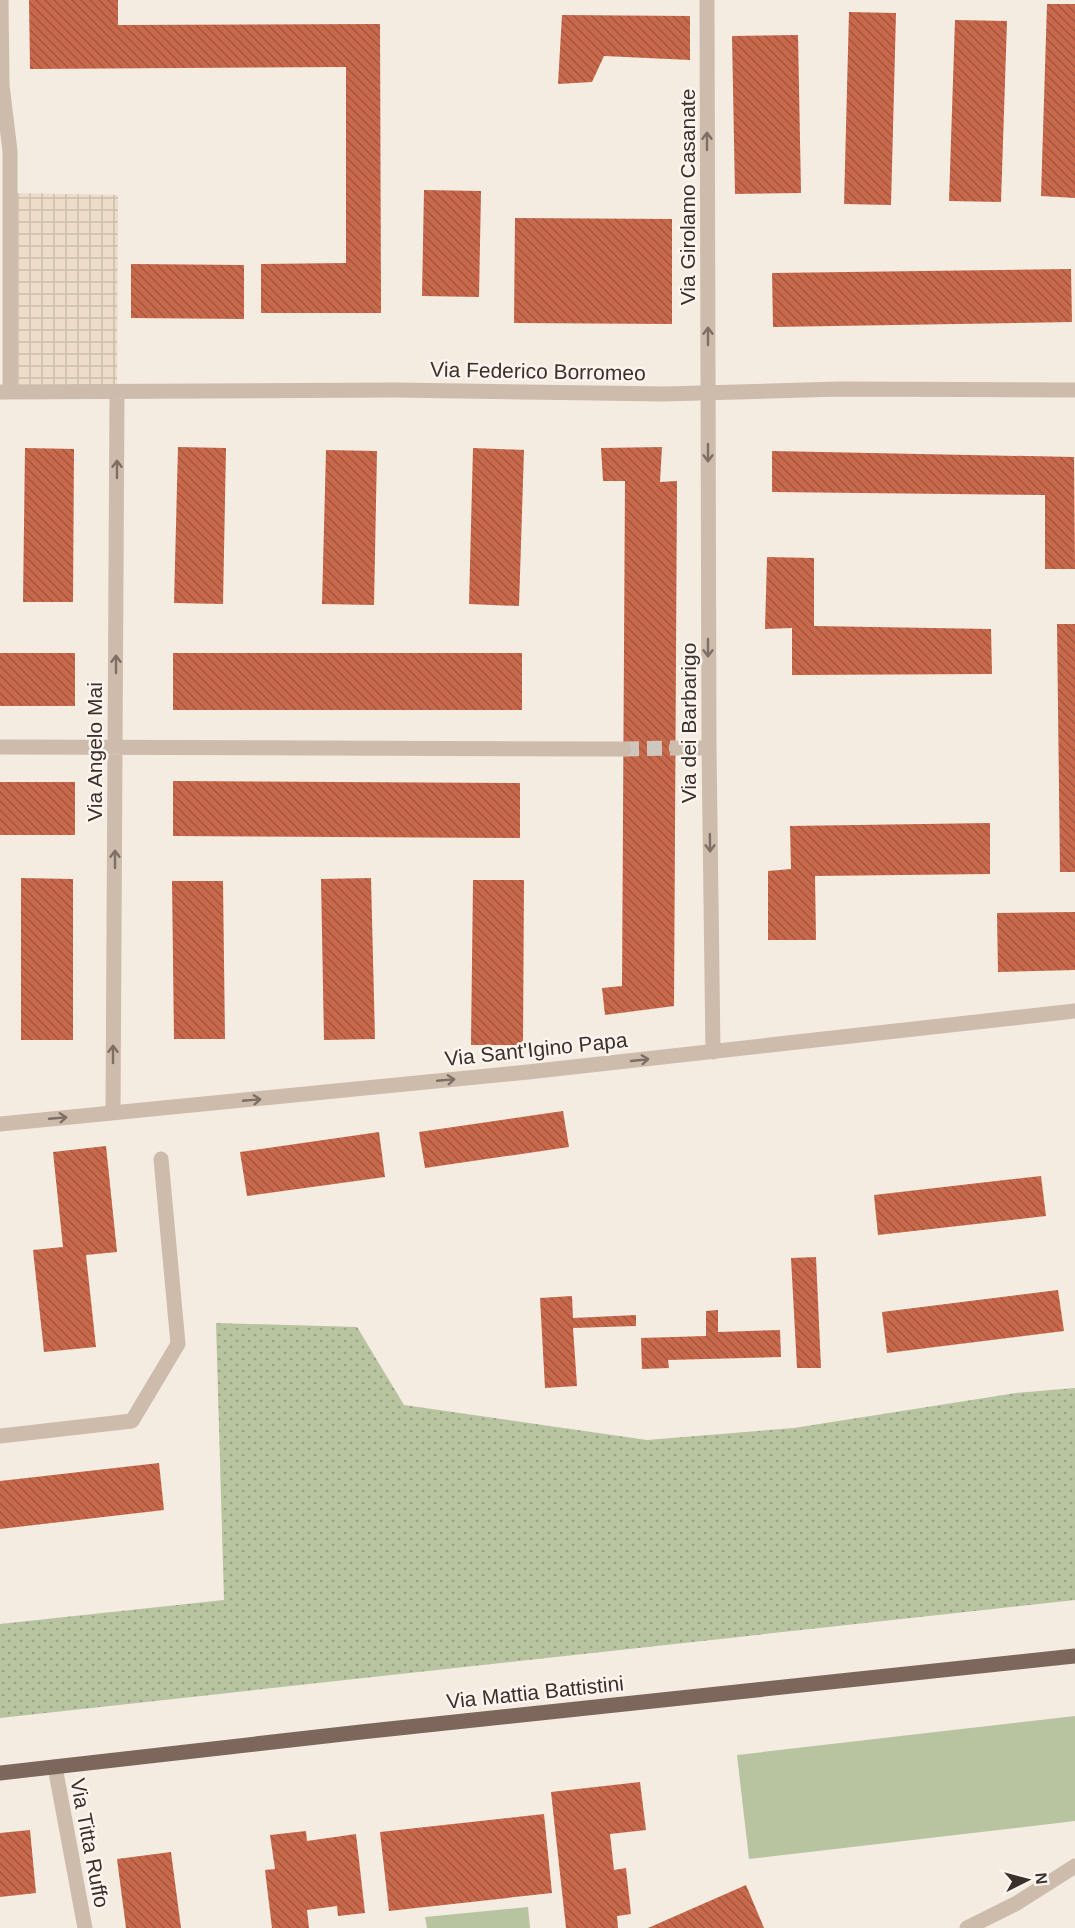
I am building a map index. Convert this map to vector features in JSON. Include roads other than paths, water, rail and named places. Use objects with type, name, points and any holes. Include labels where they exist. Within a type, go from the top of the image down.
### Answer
[{"type":"main road","name":"Via Mattia Battistini","points":[[0,1773],[1075,1656]]},
{"type":"street","points":[[1,0],[2,110],[10,151],[5,392]]},
{"type":"street","name":"Via Girolamo Casanate","points":[[707,0],[708,394]]},
{"type":"street","name":"Via Federico Borromeo","points":[[5,392],[395,390],[708,394],[840,389],[1075,390]]},
{"type":"street","name":"Via Angelo Mai","points":[[113,1113],[117,392]]},
{"type":"street","name":"Via dei Barbarigo","points":[[708,394],[713,1052]]},
{"type":"street","points":[[0,747],[624,748]]},
{"type":"street","points":[[676,748],[709,748]]},
{"type":"street","name":"Via Sant'Igino Papa","points":[[0,1124],[713,1052],[1075,1011]]},
{"type":"street","points":[[0,1436],[132,1421],[168,1363],[178,1344],[161,1159]]},
{"type":"street","name":"Via Titta Ruffo","points":[[55,1767],[86,1928]]},
{"type":"street","points":[[967,1928],[1017,1903],[1075,1866]]},
{"type":"tunnel","points":[[624,749],[676,748]]}]
